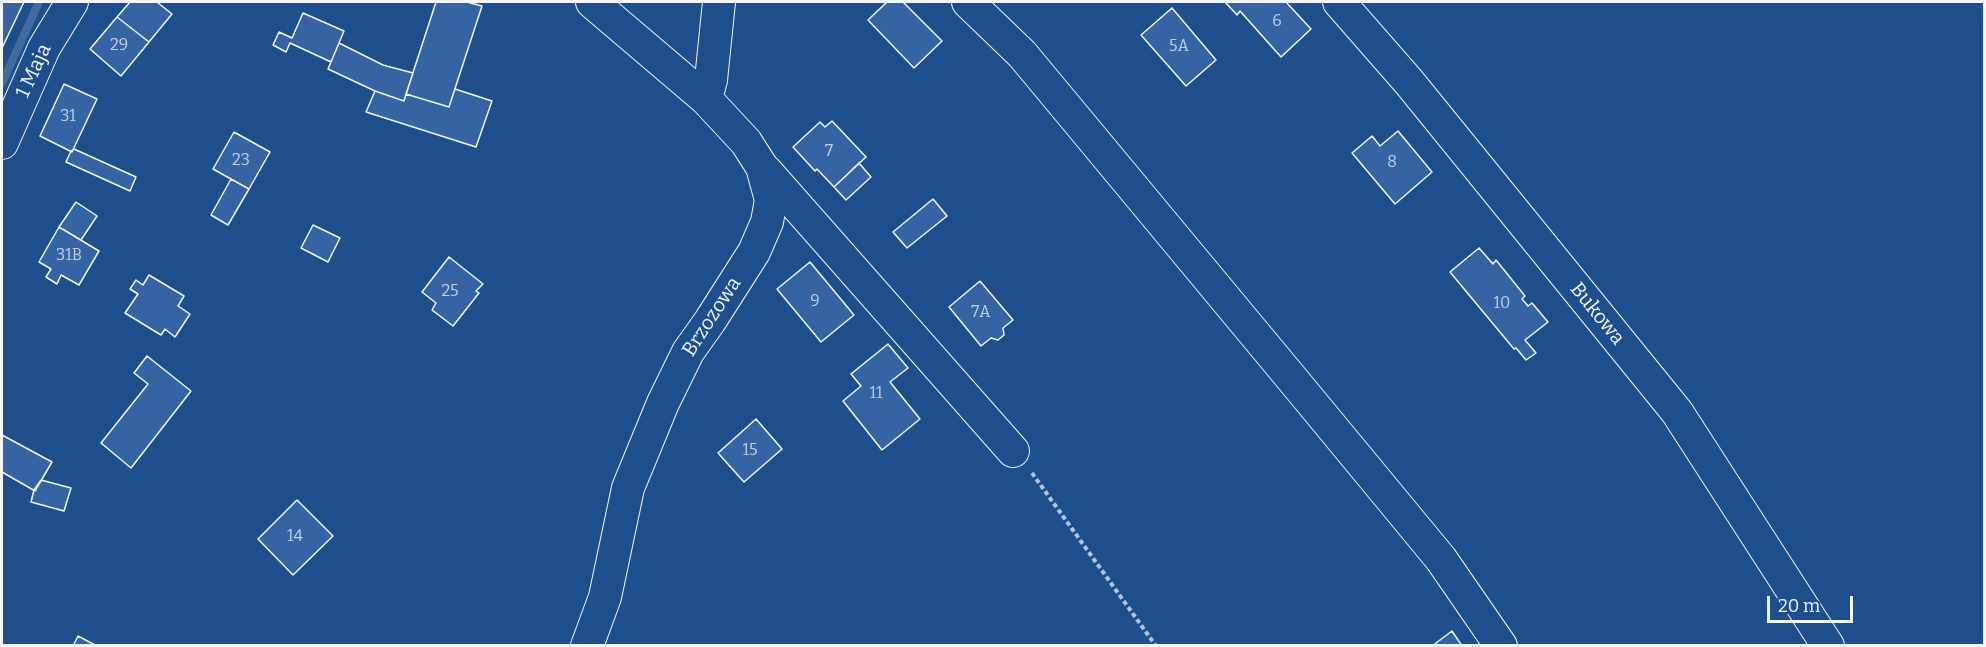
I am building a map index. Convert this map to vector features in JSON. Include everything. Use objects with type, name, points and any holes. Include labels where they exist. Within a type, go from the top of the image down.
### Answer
[{"type":"street","name":"1 Maja","points":[[2,143],[44,48],[72,2]]},
{"type":"street","name":"Brzozowa","points":[[587,645],[605,597],[628,488],[663,402],[688,352],[754,252],[767,222],[771,200],[762,167],[746,142],[706,99],[592,2]]},
{"type":"street","points":[[706,99],[713,70],[719,2]]},
{"type":"street","points":[[968,2],[1022,54],[1310,400],[1441,559],[1501,645]]},
{"type":"street","name":"Bukowa","points":[[1338,2],[1409,82],[1677,412],[1828,645]]},
{"type":"street","points":[[762,167],[1014,451]]},
{"type":"path","points":[[1014,451],[1156,645]]},
{"type":"building","points":[[2,2],[24,2],[2,48]]},
{"type":"building","points":[[130,2],[157,2],[172,14],[149,42],[117,17]]},
{"type":"building","points":[[436,2],[467,2],[482,6],[449,107],[406,94]]},
{"type":"building","points":[[887,2],[903,2],[942,41],[914,68],[868,20]]},
{"type":"building","points":[[1225,2],[1286,2],[1311,29],[1281,57],[1240,11],[1237,15]]},
{"type":"building","points":[[1172,8],[1216,60],[1186,86],[1141,35]]},
{"type":"building","points":[[303,13],[344,31],[331,62],[290,43],[286,52],[273,45],[279,32],[292,38]]},
{"type":"building","points":[[117,17],[149,42],[121,76],[90,49]]},
{"type":"building","points":[[339,43],[383,65],[413,73],[404,101],[375,91],[328,69]]},
{"type":"building","points":[[64,84],[97,99],[72,152],[40,136]]},
{"type":"building","points":[[455,89],[492,101],[476,147],[366,112],[375,91],[404,101],[406,94],[449,107]]},
{"type":"building","points":[[832,121],[866,157],[834,187],[817,169],[815,171],[793,147],[820,122],[825,127]]},
{"type":"building","points":[[1398,131],[1432,172],[1395,204],[1352,153],[1372,136],[1380,146]]},
{"type":"building","points":[[234,132],[270,152],[249,189],[213,169]]},
{"type":"building","points":[[74,149],[136,177],[130,191],[66,162]]},
{"type":"building","points":[[859,163],[871,177],[846,200],[834,187]]},
{"type":"building","points":[[231,179],[249,189],[228,225],[211,215]]},
{"type":"building","points":[[933,199],[947,216],[907,248],[893,232]]},
{"type":"building","points":[[76,202],[97,216],[81,240],[59,227]]},
{"type":"building","points":[[313,225],[340,238],[328,262],[301,248]]},
{"type":"building","points":[[59,227],[99,251],[79,285],[61,275],[57,284],[46,277],[51,269],[39,262]]},
{"type":"building","points":[[1479,248],[1493,264],[1496,260],[1525,296],[1522,299],[1528,306],[1532,303],[1548,322],[1525,340],[1536,353],[1526,360],[1516,348],[1514,349],[1450,272]]},
{"type":"building","points":[[449,257],[483,284],[476,291],[479,293],[453,326],[432,310],[436,303],[422,292]]},
{"type":"building","points":[[810,262],[854,315],[821,342],[777,289]]},
{"type":"building","points":[[149,275],[184,296],[178,306],[190,314],[175,337],[165,329],[161,335],[125,313],[138,294],[130,289],[136,280],[143,285]]},
{"type":"building","points":[[980,281],[1013,320],[1003,328],[1004,335],[998,340],[991,338],[981,346],[949,307]]},
{"type":"building","points":[[888,344],[908,368],[890,382],[920,419],[882,450],[843,401],[861,386],[851,374]]},
{"type":"building","points":[[147,356],[191,391],[131,468],[101,443],[148,384],[134,373]]},
{"type":"building","points":[[756,419],[782,449],[744,482],[718,453]]},
{"type":"building","points":[[2,435],[52,462],[35,491],[2,472]]},
{"type":"building","points":[[41,480],[71,488],[64,511],[31,502],[34,490]]},
{"type":"building","points":[[297,500],[333,536],[293,575],[258,539]]},
{"type":"building","points":[[1452,631],[1462,646],[1432,646]]},
{"type":"building","points":[[78,636],[97,646],[73,646]]},
{"type":"waterway","points":[[2,83],[39,2]]}]
